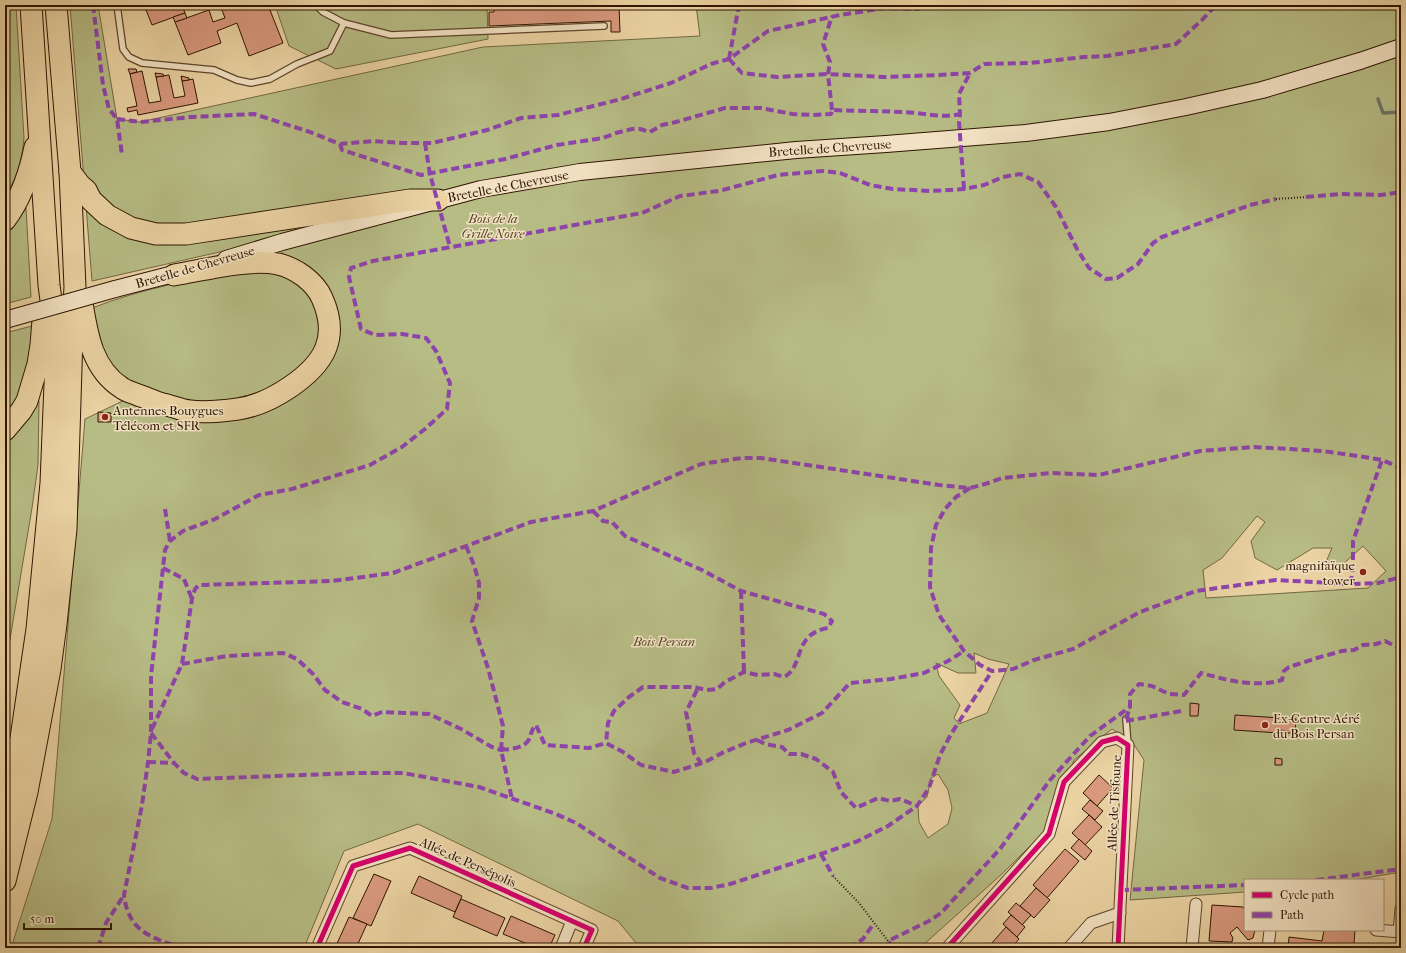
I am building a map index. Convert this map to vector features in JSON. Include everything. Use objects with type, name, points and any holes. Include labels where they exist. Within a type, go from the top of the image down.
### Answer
[{"type":"highway","points":[[5,809],[21,738],[37,629],[51,483],[56,359],[49,285],[31,5]]},
{"type":"highway","points":[[5,881],[27,792],[50,669],[66,529],[75,287],[70,172],[56,5]]},
{"type":"highway","points":[[5,220],[13,209],[32,163],[39,125]]},
{"type":"highway","points":[[70,172],[86,190],[91,200],[107,215],[132,228],[156,234],[186,234],[410,200],[438,200]]},
{"type":"highway","points":[[75,287],[82,303],[88,336],[93,353],[102,368],[112,380],[122,388],[156,402],[190,411],[239,409],[261,404],[298,382],[311,372],[321,358],[327,346],[330,332],[329,319],[319,291],[297,272],[279,264],[262,262],[244,263],[174,275]]},
{"type":"highway","points":[[5,430],[21,411],[27,401],[38,364],[42,324],[49,285]]},
{"type":"main road","name":"Bretelle de Chevreuse","points":[[5,320],[115,289],[174,275],[282,242],[482,189],[580,172],[796,150],[1026,133],[1116,120],[1255,92],[1360,61],[1401,47]]},
{"type":"street","name":"Allée de Tisfoune","points":[[947,948],[1049,834],[1064,782],[1102,742],[1117,738],[1128,745],[1118,948]]},
{"type":"street","name":"Allée de Persépolis","points":[[317,948],[353,866],[410,848],[592,930],[584,948]]},
{"type":"street","points":[[1192,948],[1196,904]]},
{"type":"street","points":[[1384,931],[1400,932],[1401,909]]},
{"type":"street","points":[[1069,948],[1091,923],[1120,913]]},
{"type":"street","points":[[560,948],[572,921]]},
{"type":"street","points":[[1268,948],[1270,931]]},
{"type":"lane","points":[[117,5],[123,49],[129,57],[142,63],[214,70],[237,80],[251,83],[270,79],[297,64],[330,51],[344,23]]},
{"type":"lane","points":[[316,5],[323,12],[344,23],[391,35],[604,26]]},
{"type":"lane","points":[[1126,719],[1128,745]]},
{"type":"path","points":[[1276,199],[1306,198]]},
{"type":"path","points":[[833,876],[859,904],[888,941]]},
{"type":"green space","points":[[5,5],[16,5],[24,138],[19,168],[5,195]]},
{"type":"green space","name":"Bois Persan","points":[[70,5],[98,5],[117,119],[140,122],[483,47],[700,36],[696,5],[1401,5],[1401,872],[1360,879],[1244,879],[1244,892],[1130,900],[1144,760],[1133,743],[1112,729],[1074,760],[1053,823],[1003,873],[920,948],[640,948],[618,921],[418,824],[344,851],[304,948],[11,948],[52,819],[85,419],[129,398],[271,408],[303,390],[324,367],[322,285],[268,241],[92,281]],"holes":[[[1257,516],[1265,522],[1251,541],[1255,558],[1277,570],[1313,548],[1332,548],[1326,562],[1340,567],[1363,546],[1386,571],[1368,588],[1206,598],[1203,570],[1222,558]],[[974,653],[988,659],[1009,664],[987,713],[959,724],[954,718],[960,705],[939,676],[936,663],[958,673],[976,673]],[[938,774],[948,790],[952,808],[948,824],[928,838],[919,822],[918,806],[927,797],[931,778]]]},
{"type":"green space","points":[[275,5],[487,5],[488,39],[336,69],[289,46]]},
{"type":"green space","points":[[26,208],[31,297],[5,304],[5,232]]},
{"type":"green space","points":[[246,272],[277,272],[300,283],[313,300],[320,329],[315,350],[299,370],[268,390],[235,399],[203,403],[162,395],[131,382],[116,373],[106,359],[96,336],[92,308],[129,295],[168,285],[207,277]]},
{"type":"green space","points":[[32,326],[32,351],[27,376],[20,394],[5,415],[5,333]]},
{"type":"green space","points":[[39,401],[38,465],[5,669],[5,436]]},
{"type":"building","points":[[144,5],[182,5],[185,13],[152,25]]},
{"type":"building","points":[[220,5],[268,5],[283,43],[249,56],[237,23],[217,31],[221,43],[188,55],[175,22],[209,10],[213,22],[225,18]]},
{"type":"building","points":[[494,5],[619,5],[620,32],[611,32],[611,21],[489,26],[489,12],[494,12]]},
{"type":"building","points":[[185,13],[187,18],[175,22],[173,17]]},
{"type":"building","points":[[128,69],[136,69],[137,72],[130,74]]},
{"type":"building","points":[[142,71],[149,103],[161,101],[156,77],[169,75],[174,98],[185,96],[182,81],[193,79],[198,103],[138,115],[137,110],[128,112],[127,108],[137,106],[130,74]]},
{"type":"building","points":[[155,73],[163,74],[164,76],[156,77]]},
{"type":"building","points":[[181,76],[189,78],[189,80],[182,81]]},
{"type":"building","name":"Antennes Bouygues Télécom et SFR","points":[[98,412],[111,413],[111,422],[98,422]]},
{"type":"building","points":[[1190,703],[1199,704],[1198,716],[1190,716]]},
{"type":"building","name":"Ex-Centre Aéré du Bois Persan","points":[[1235,715],[1296,719],[1295,733],[1287,733],[1287,731],[1280,730],[1279,733],[1234,730]]},
{"type":"building","points":[[1275,758],[1282,759],[1282,765],[1275,765]]},
{"type":"building","points":[[1099,775],[1113,788],[1097,806],[1083,793]]},
{"type":"building","points":[[1090,800],[1103,811],[1095,820],[1082,809]]},
{"type":"building","points":[[1089,815],[1102,827],[1085,845],[1072,833]]},
{"type":"building","points":[[1079,839],[1092,851],[1085,860],[1071,848]]},
{"type":"building","points":[[1065,849],[1079,861],[1047,898],[1033,885]]},
{"type":"building","points":[[374,874],[391,881],[371,926],[353,918]]},
{"type":"building","points":[[419,876],[462,896],[455,912],[411,893]]},
{"type":"building","points":[[1036,888],[1050,900],[1034,918],[1020,906]]},
{"type":"building","points":[[461,899],[505,918],[497,936],[453,917]]},
{"type":"building","points":[[1016,903],[1031,915],[1022,925],[1008,912]]},
{"type":"building","points":[[1212,905],[1243,907],[1244,931],[1255,931],[1253,938],[1248,940],[1237,927],[1230,933],[1233,938],[1232,942],[1209,941]]},
{"type":"building","points":[[1011,915],[1025,927],[1017,937],[1003,924]]},
{"type":"building","points":[[511,916],[555,935],[549,948],[537,948],[503,934]]},
{"type":"building","points":[[349,917],[367,924],[356,948],[335,948]]},
{"type":"building","points":[[1006,927],[1019,939],[1011,948],[993,948],[990,945]]},
{"type":"building","points":[[1324,931],[1355,931],[1354,944],[1388,948],[1288,948],[1289,937],[1322,941]]},
{"type":"building","points":[[987,943],[990,945],[993,948],[982,948]]},
{"type":"waterway","points":[[1378,99],[1383,113],[1401,112]]},
{"type":"marked path","points":[[93,5],[103,85],[109,109],[117,119],[122,155]]},
{"type":"marked path","points":[[729,59],[739,5]]},
{"type":"marked path","points":[[117,119],[140,122],[192,117],[254,114],[310,132],[340,144],[373,141],[432,143],[487,130],[521,118],[558,115],[621,99],[671,83],[711,64],[729,59],[768,31],[840,15],[885,8],[918,9],[922,5]]},
{"type":"marked path","points":[[729,59],[742,73],[777,77],[828,74],[884,77],[970,73],[984,64],[1030,63],[1107,56],[1176,44],[1216,5]]},
{"type":"marked path","points":[[832,16],[823,44],[830,62],[828,74],[832,110]]},
{"type":"marked path","points":[[964,189],[959,122],[959,94],[970,73]]},
{"type":"marked path","points":[[340,144],[342,150],[421,175],[505,159],[557,145],[603,138],[632,129],[640,129],[650,132],[662,125],[725,108],[760,108],[793,114],[813,115],[831,114],[832,110],[908,112],[945,116],[960,114]]},
{"type":"marked path","points":[[425,143],[430,174],[450,247]]},
{"type":"marked path","points":[[184,948],[152,937],[137,926],[126,908],[124,895],[142,805],[148,762],[151,733],[151,676],[165,550],[170,541],[183,531],[215,519],[259,495],[292,489],[370,465],[402,447],[447,409],[450,383],[436,351],[426,338],[402,334],[375,335],[361,329],[349,277],[351,268],[373,261],[642,213],[680,196],[719,191],[778,175],[823,171],[840,173],[870,185],[893,189],[931,191],[964,189],[984,185],[1003,177],[1020,174],[1038,182],[1056,207],[1077,249],[1089,268],[1106,279],[1117,278],[1138,264],[1153,243],[1162,237],[1250,205],[1276,199]]},
{"type":"marked path","points":[[1306,197],[1341,194],[1381,195],[1401,192]]},
{"type":"marked path","points":[[152,729],[182,664],[192,599],[195,589],[199,585],[332,581],[393,573],[531,522],[593,511],[701,464],[742,458],[761,458],[939,485],[970,488],[1002,478],[1051,473],[1099,475],[1200,451],[1254,447],[1323,451],[1382,460],[1401,468]]},
{"type":"marked path","points":[[1351,584],[1353,541],[1382,460]]},
{"type":"marked path","points":[[970,488],[956,497],[945,509],[936,525],[931,548],[930,587],[939,615],[964,651],[980,665],[992,671],[1013,669],[1034,660],[1073,649],[1140,612],[1196,591],[1276,580],[1351,584],[1378,583],[1401,577]]},
{"type":"marked path","points":[[165,509],[170,541]]},
{"type":"marked path","points":[[593,511],[603,521],[612,522],[625,536],[702,570],[741,591],[824,614],[832,621],[828,628],[817,631],[809,637],[800,651],[795,666],[784,677],[774,674],[758,675],[744,672],[725,682],[717,689],[707,690],[693,687],[643,687],[629,697],[614,711],[608,723],[606,743]]},
{"type":"marked path","points":[[466,546],[474,565],[479,583],[479,598],[472,621],[488,668],[503,726],[501,750],[512,799]]},
{"type":"marked path","points":[[163,568],[184,579],[192,599]]},
{"type":"marked path","points":[[741,591],[744,672]]},
{"type":"marked path","points":[[1126,719],[1130,707],[1130,694],[1139,684],[1152,686],[1169,694],[1184,695],[1201,673],[1241,682],[1272,682],[1282,680],[1284,671],[1289,667],[1342,651],[1354,650],[1363,645],[1376,644],[1385,641],[1401,649]]},
{"type":"marked path","points":[[501,750],[515,748],[525,744],[536,725],[545,745],[589,748],[606,743],[623,752],[641,765],[674,772],[705,762],[746,743],[788,730],[822,713],[850,683],[891,679],[924,673],[964,651]]},
{"type":"marked path","points":[[182,664],[227,656],[283,653],[297,659],[313,674],[325,690],[342,702],[362,709],[372,716],[382,712],[429,714],[461,729],[492,747],[501,750],[505,748]]},
{"type":"marked path","points":[[151,733],[174,763],[184,773],[197,779],[356,773],[403,773],[479,787],[556,814],[576,823],[660,878],[688,888],[711,888],[730,884],[858,841],[888,826],[917,806],[929,788],[940,755],[951,734],[992,671]]},
{"type":"marked path","points":[[697,690],[686,712],[694,753],[701,763]]},
{"type":"marked path","points":[[893,948],[888,941],[929,921],[941,913],[1000,849],[1050,780],[1090,736],[1130,707]]},
{"type":"marked path","points":[[1126,721],[1181,711]]},
{"type":"marked path","points":[[757,740],[765,744],[782,747],[789,754],[801,754],[816,759],[833,772],[841,792],[856,808],[878,798],[890,801],[900,799],[917,806]]},
{"type":"marked path","points":[[148,762],[174,763]]},
{"type":"marked path","points":[[821,854],[833,876]]},
{"type":"marked path","points":[[1324,879],[1401,869]]},
{"type":"marked path","points":[[1121,890],[1244,885]]},
{"type":"marked path","points":[[98,948],[106,923],[124,895]]},
{"type":"marked path","points":[[849,948],[863,939],[874,923]]},
{"type":"cycle path","points":[[947,948],[1049,834],[1064,782],[1102,742],[1117,738],[1128,745],[1118,948]]},
{"type":"cycle path","points":[[317,948],[353,866],[410,848],[592,930],[584,948]]},
{"type":"place","name":"Antennes Bouygues Télécom et SFR","points":[[105,417]]},
{"type":"place","name":"magnifaïque tower","points":[[1363,572]]},
{"type":"place","name":"Ex-Centre Aéré du Bois Persan","points":[[1265,725]]},
{"type":"park label","name":"Bois de la Grille Noire","points":[[493,226]]}]
